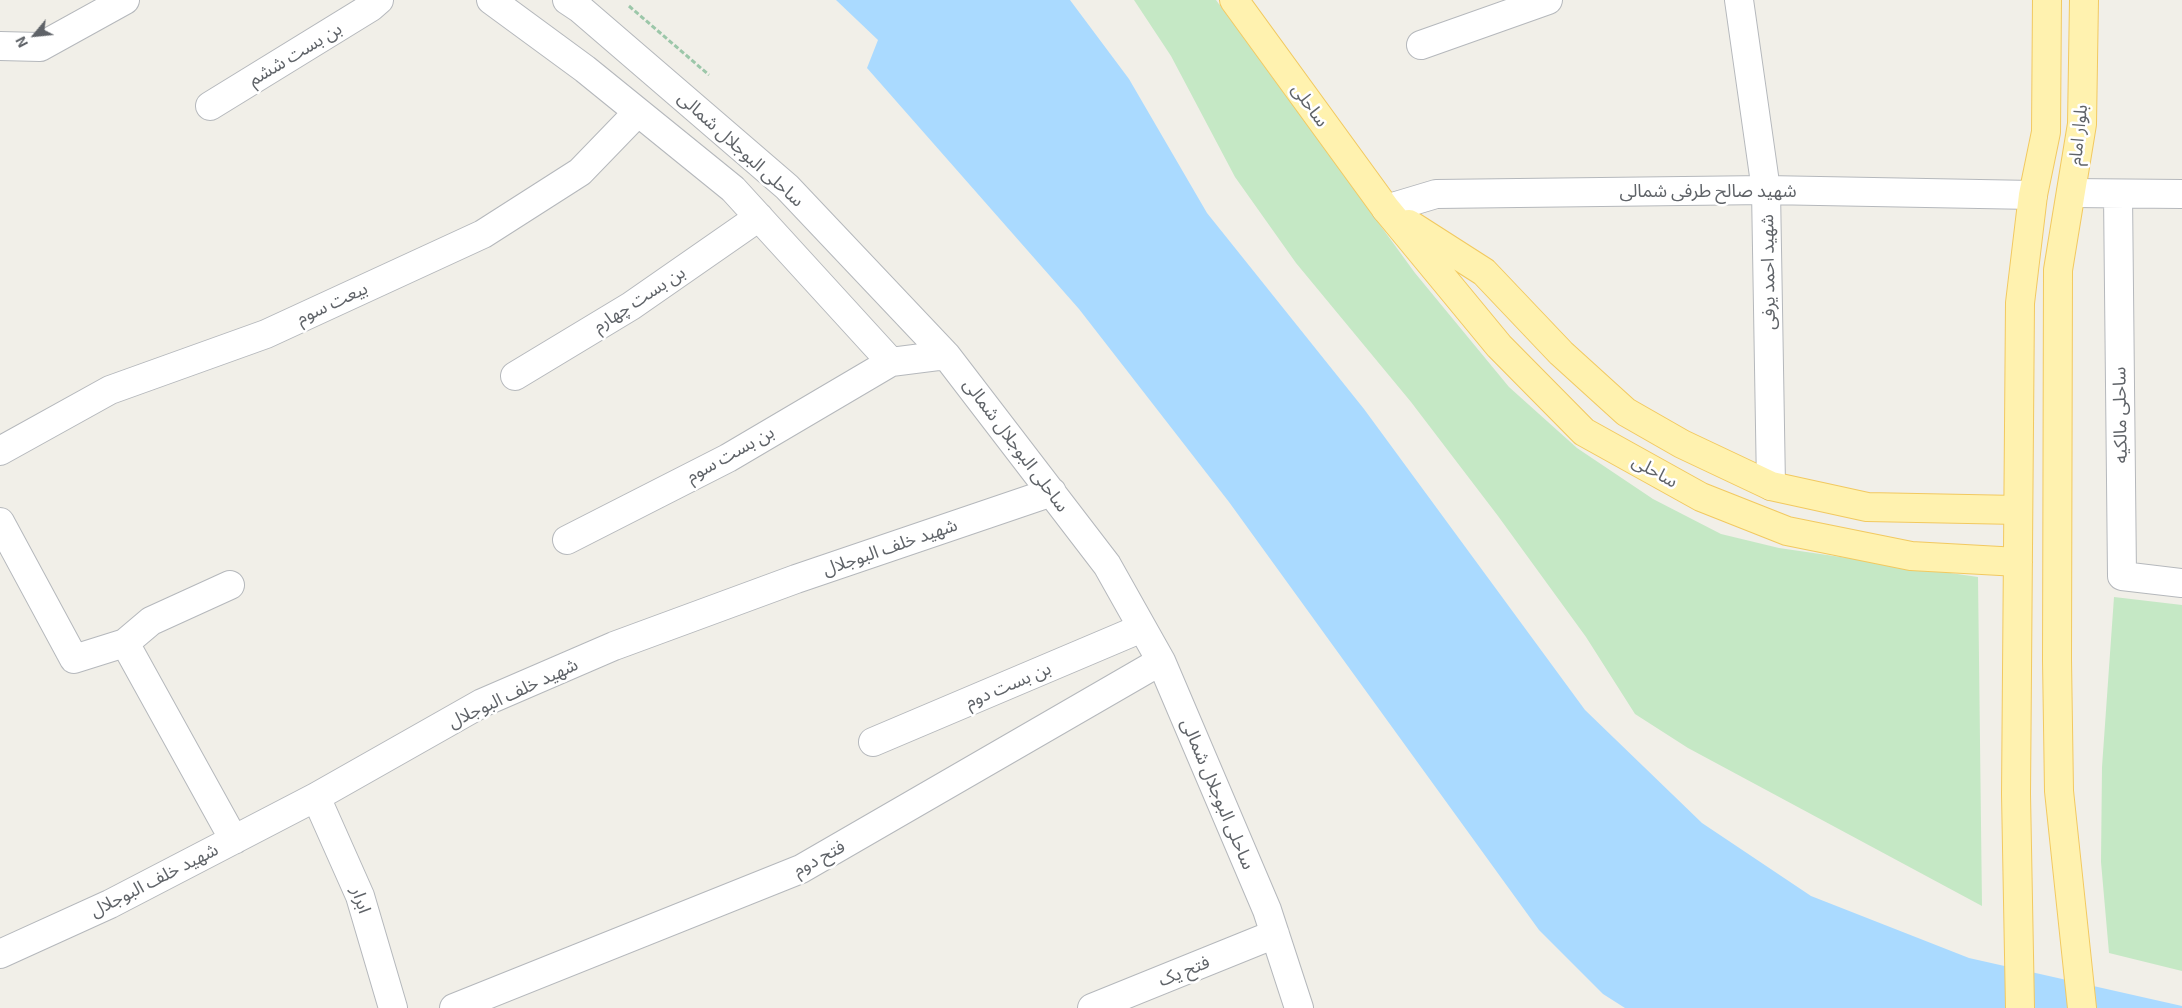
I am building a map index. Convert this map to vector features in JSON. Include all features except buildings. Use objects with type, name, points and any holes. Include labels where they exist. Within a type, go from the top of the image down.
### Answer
[{"type":"main road","name":"ساحلی","points":[[1234,0],[1386,209],[1499,346],[1584,432],[1701,497],[1787,531],[1911,556],[2018,562]]},
{"type":"main road","name":"بلوار امام","points":[[2020,1008],[2016,794],[2020,302],[2033,195],[2046,132],[2047,0]]},
{"type":"main road","name":"بلوار امام","points":[[2082,1008],[2058,791],[2058,270],[2082,124],[2084,0]]},
{"type":"main road","name":"ساحلی","points":[[1386,209],[1484,272],[1561,354],[1626,412],[1682,444],[1771,486],[1867,507],[2018,510]]},
{"type":"street","points":[[0,46],[40,47],[125,0]]},
{"type":"street","name":"بن بست ششم","points":[[210,106],[371,7],[379,0]]},
{"type":"street","name":"ساحلی البوجلال شمالی","points":[[490,0],[585,69],[733,189],[891,362]]},
{"type":"street","name":"ساحلی البوجلال شمالی","points":[[567,0],[787,187],[946,355],[1107,565],[1161,661],[1267,910],[1299,1008]]},
{"type":"street","points":[[1421,45],[1548,0]]},
{"type":"street","name":"شهید احمد یرفی","points":[[1739,0],[1766,190],[1771,486]]},
{"type":"street","name":"بیعت سوم","points":[[0,451],[110,390],[266,334],[483,234],[580,172],[638,112]]},
{"type":"street","name":"شهید صالح طرفی شمالی","points":[[1386,209],[1436,194],[1766,190],[2033,195]]},
{"type":"street","points":[[2071,193],[2182,194]]},
{"type":"street","name":"ساحلی مالکیه","points":[[2118,194],[2122,576],[2182,583]]},
{"type":"street","name":"بن بست چهارم","points":[[515,376],[631,306],[759,217]]},
{"type":"street","points":[[891,362],[946,355]]},
{"type":"street","name":"بن بست سوم","points":[[566,540],[728,458],[891,362]]},
{"type":"street","name":"شهید خلف البوجلال","points":[[0,954],[110,904],[316,798],[482,703],[614,646],[796,579],[1052,492]]},
{"type":"street","points":[[0,522],[74,659],[125,644],[151,621],[230,585]]},
{"type":"street","name":"بن بست دوم","points":[[873,742],[1142,628]]},
{"type":"street","points":[[125,644],[234,840]]},
{"type":"street","name":"فتح دوم","points":[[454,1008],[801,869],[1161,661]]},
{"type":"street","name":"ابرار","points":[[316,798],[360,896],[393,1008]]},
{"type":"street","name":"فتح یک","points":[[1092,1008],[1275,934]]},
{"type":"green space","points":[[1134,0],[1216,0],[1415,273],[1509,387],[1577,448],[1653,499],[1721,534],[1779,548],[1978,577],[1982,906],[1688,748],[1635,714],[1586,637],[1498,516],[1411,402],[1296,263],[1235,177],[1171,56]]},
{"type":"green space","points":[[2114,597],[2182,605],[2182,971],[2109,953],[2101,862],[2102,767]]},
{"type":"water","points":[[836,0],[1070,0],[1129,79],[1207,213],[1364,409],[1585,710],[1702,823],[1811,896],[1969,958],[2182,1006],[2182,1008],[1625,1008],[1603,994],[1539,930],[1229,502],[1079,309],[867,68],[878,40]]}]
